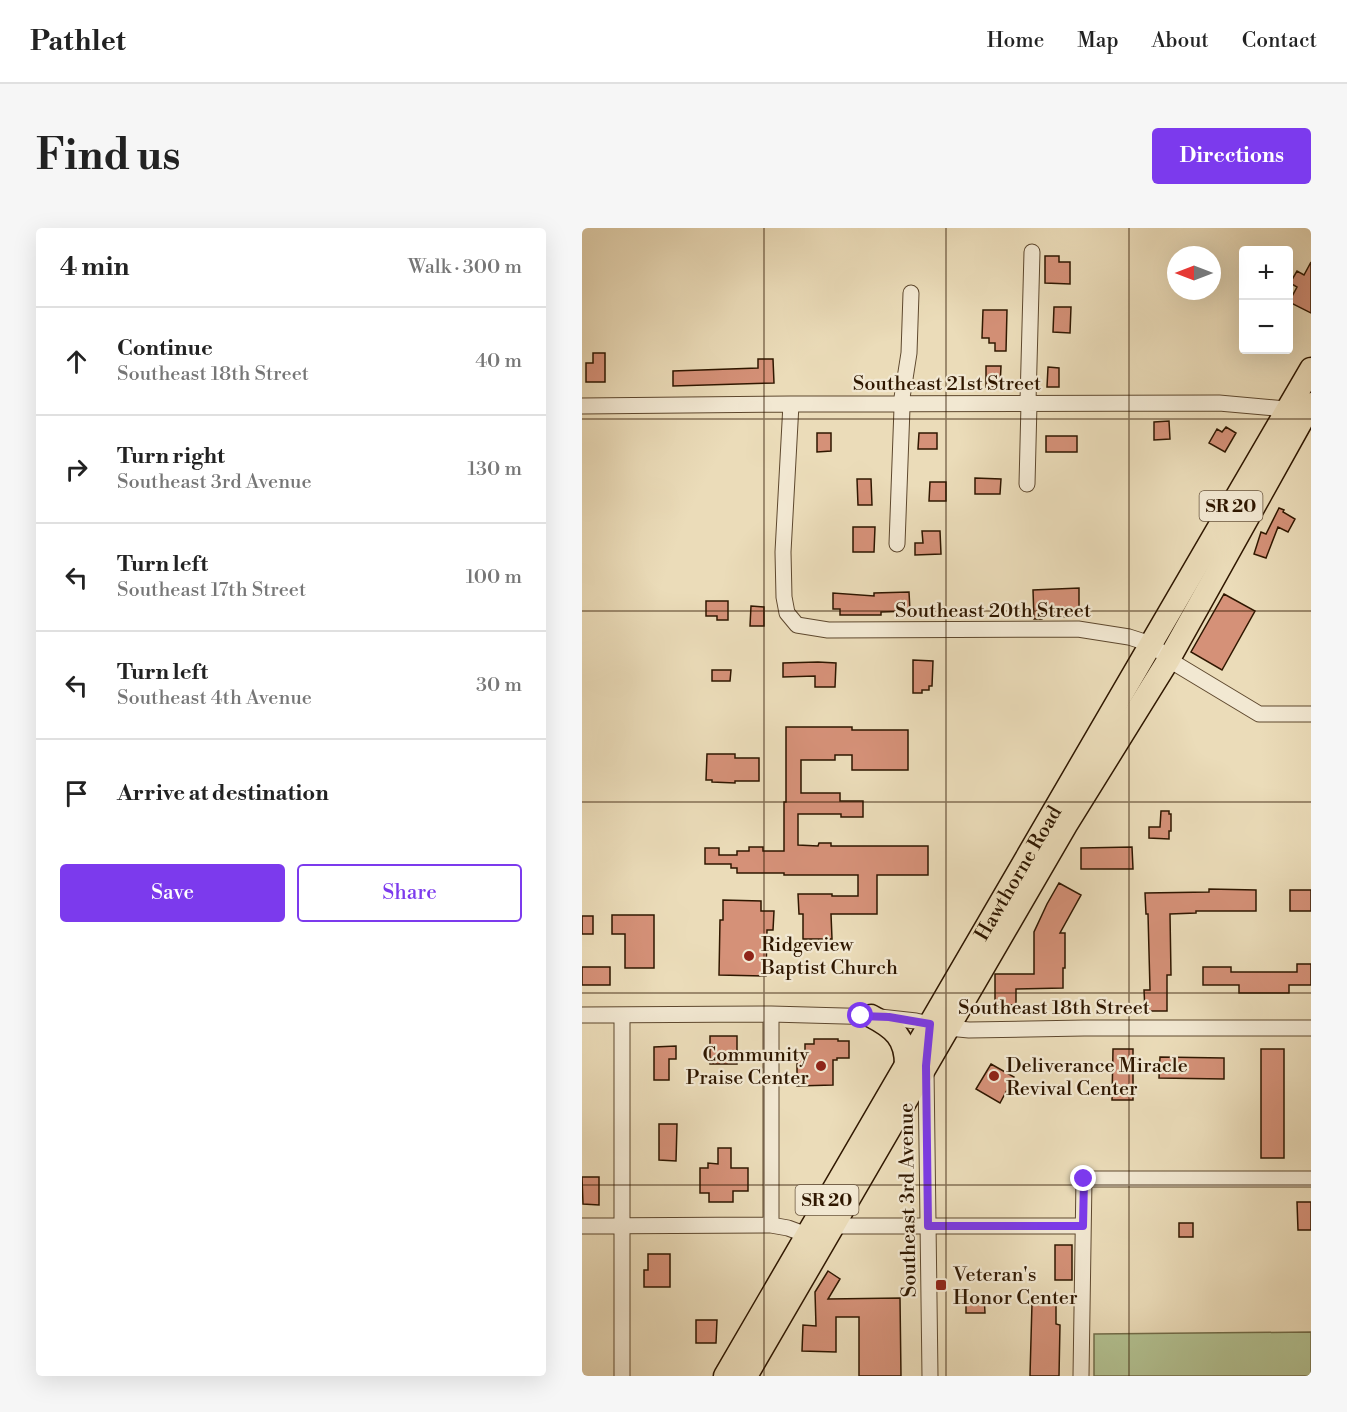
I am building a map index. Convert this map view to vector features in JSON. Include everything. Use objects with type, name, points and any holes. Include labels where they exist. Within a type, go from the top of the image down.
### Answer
[{"type":"highway","name":"Hawthorne Road","points":[[939,1026],[1169,659],[1304,409],[1311,369]]},
{"type":"highway","name":"Hawthorne Road","points":[[724,1376],[807,1235],[939,1026],[1151,644],[1304,409]]},
{"type":"highway","points":[[871,1016],[891,1028],[916,1065]]},
{"type":"highway","name":"Hawthorne Road","points":[[746,1376],[833,1226],[916,1065]]},
{"type":"street","points":[[1028,484],[1032,252]]},
{"type":"street","points":[[897,544],[901,404],[909,353],[911,292]]},
{"type":"street","name":"Southeast 21st Street","points":[[582,406],[1219,403],[1304,409]]},
{"type":"street","name":"Southeast 20th Street","points":[[791,404],[783,585],[787,613],[796,624],[828,630],[1078,629],[1129,637],[1151,644],[1169,659],[1259,714],[1311,714]]},
{"type":"street","points":[[771,1014],[771,1225]]},
{"type":"street","name":"Southeast 18th Street","points":[[582,1015],[871,1016],[969,1030],[1311,1028]]},
{"type":"street","points":[[622,1015],[622,1376]]},
{"type":"street","name":"Southeast 3rd Avenue","points":[[916,1065],[928,1226],[930,1376]]},
{"type":"street","points":[[1082,1376],[1084,1179],[1311,1179]]},
{"type":"street","points":[[582,1226],[771,1225],[807,1235]]},
{"type":"street","points":[[833,1226],[1083,1226]]},
{"type":"green space","points":[[1311,1332],[1311,1376],[1094,1376],[1094,1334]]},
{"type":"building","points":[[1045,256],[1059,256],[1059,262],[1070,262],[1070,284],[1045,283]]},
{"type":"building","points":[[1311,262],[1311,313],[1293,304],[1293,294],[1297,287],[1293,285],[1293,278],[1297,271],[1304,275]]},
{"type":"building","points":[[1054,307],[1071,307],[1070,333],[1053,332]]},
{"type":"building","points":[[983,310],[1007,310],[1006,351],[995,351],[995,343],[989,343],[989,338],[982,338]]},
{"type":"building","points":[[593,353],[605,353],[605,382],[586,382],[586,363],[593,363]]},
{"type":"building","points":[[758,359],[773,359],[774,383],[673,386],[673,371],[758,368]]},
{"type":"building","points":[[986,366],[1001,366],[1000,387],[986,387]]},
{"type":"building","points":[[1048,367],[1059,368],[1059,387],[1047,387]]},
{"type":"building","points":[[1169,421],[1170,439],[1154,440],[1154,422]]},
{"type":"building","points":[[1226,427],[1236,433],[1225,452],[1209,443],[1217,429],[1222,432]]},
{"type":"building","points":[[817,433],[831,433],[831,451],[817,452]]},
{"type":"building","points":[[919,433],[937,433],[937,449],[918,449]]},
{"type":"building","points":[[1046,436],[1077,436],[1077,452],[1046,452]]},
{"type":"building","points":[[975,478],[1001,479],[1000,494],[975,494]]},
{"type":"building","points":[[857,479],[871,479],[872,505],[858,505]]},
{"type":"building","points":[[930,482],[946,482],[946,501],[929,501]]},
{"type":"building","points":[[1279,508],[1295,519],[1288,532],[1278,527],[1266,558],[1254,554],[1261,532],[1266,534]]},
{"type":"building","points":[[853,527],[875,527],[874,552],[853,552]]},
{"type":"building","points":[[922,531],[940,531],[941,554],[915,555],[915,543],[923,543]]},
{"type":"building","points":[[1079,588],[1079,616],[1058,617],[1058,612],[1042,613],[1042,619],[1034,619],[1033,590]]},
{"type":"building","points":[[909,592],[910,611],[881,612],[881,615],[840,615],[840,609],[833,609],[833,593],[874,596],[874,593]]},
{"type":"building","points":[[1224,594],[1255,611],[1222,670],[1191,652]]},
{"type":"building","points":[[706,601],[728,601],[728,620],[717,620],[717,616],[706,616]]},
{"type":"building","points":[[751,606],[764,607],[764,626],[750,626]]},
{"type":"building","points":[[913,660],[933,661],[932,686],[929,686],[929,690],[922,690],[922,693],[913,693]]},
{"type":"building","points":[[783,663],[836,663],[835,687],[815,687],[815,676],[783,677]]},
{"type":"building","points":[[712,670],[731,670],[730,681],[712,681]]},
{"type":"building","points":[[786,727],[908,730],[908,770],[852,770],[852,755],[835,755],[835,760],[801,760],[801,793],[840,793],[840,801],[863,801],[863,817],[841,817],[841,814],[798,814],[798,845],[818,846],[819,843],[831,843],[831,846],[928,846],[928,875],[877,875],[877,914],[831,914],[832,939],[803,939],[803,914],[799,914],[798,894],[858,896],[858,875],[737,873],[737,868],[731,868],[731,864],[705,864],[705,848],[719,848],[719,855],[737,855],[737,851],[749,851],[749,847],[763,847],[763,851],[784,851]]},
{"type":"building","points":[[707,754],[735,754],[735,758],[759,758],[759,781],[735,781],[735,783],[706,780]]},
{"type":"building","points":[[1161,811],[1169,811],[1171,814],[1169,839],[1149,838],[1149,827],[1160,827]]},
{"type":"building","points":[[1132,847],[1133,869],[1081,869],[1081,848]]},
{"type":"building","points":[[1059,883],[1081,895],[1060,933],[1065,933],[1063,988],[1016,989],[1016,1005],[1008,1005],[1008,1008],[995,1008],[995,974],[1034,974],[1034,932]]},
{"type":"building","points":[[1209,889],[1256,890],[1256,911],[1196,911],[1196,913],[1170,914],[1171,975],[1167,975],[1167,1011],[1145,1011],[1144,990],[1150,990],[1148,914],[1146,914],[1145,893],[1209,892]]},
{"type":"building","points":[[1290,890],[1311,890],[1311,911],[1290,911]]},
{"type":"building","points":[[723,900],[761,901],[761,911],[774,911],[773,930],[767,930],[766,976],[719,975],[720,920],[723,920]]},
{"type":"building","points":[[612,915],[654,915],[654,968],[625,968],[625,934],[612,934]]},
{"type":"building","points":[[582,916],[593,916],[593,934],[582,934]]},
{"type":"building","points":[[1297,964],[1311,964],[1311,985],[1289,985],[1289,993],[1239,993],[1239,985],[1203,985],[1203,967],[1231,967],[1231,972],[1297,972]]},
{"type":"building","points":[[582,967],[610,967],[610,985],[582,985]]},
{"type":"building","points":[[710,1036],[737,1036],[737,1064],[710,1064]]},
{"type":"building","points":[[814,1039],[849,1041],[849,1058],[833,1060],[833,1085],[797,1086],[797,1059],[805,1059],[805,1044],[814,1044]]},
{"type":"building","points":[[676,1046],[676,1059],[669,1059],[669,1080],[654,1080],[654,1047]]},
{"type":"building","points":[[1113,1049],[1133,1049],[1133,1100],[1112,1100]]},
{"type":"building","points":[[1261,1049],[1284,1049],[1284,1158],[1261,1158]]},
{"type":"building","points":[[1160,1057],[1224,1058],[1224,1079],[1159,1078]]},
{"type":"building","points":[[991,1064],[1014,1077],[1000,1103],[976,1089]]},
{"type":"building","points":[[659,1124],[677,1124],[676,1161],[659,1160]]},
{"type":"building","points":[[718,1148],[731,1148],[731,1168],[748,1168],[748,1191],[733,1191],[733,1202],[709,1202],[709,1193],[700,1193],[700,1168],[708,1168],[708,1163],[718,1164]]},
{"type":"building","points":[[582,1177],[599,1177],[599,1205],[583,1204]]},
{"type":"building","points":[[1297,1202],[1311,1202],[1311,1230],[1298,1230]]},
{"type":"building","points":[[1179,1223],[1193,1223],[1193,1237],[1179,1237]]},
{"type":"building","points":[[1055,1245],[1072,1245],[1072,1280],[1055,1280]]},
{"type":"building","points":[[648,1254],[670,1254],[670,1287],[644,1287],[644,1270],[648,1270]]},
{"type":"building","points":[[828,1271],[840,1279],[828,1299],[900,1298],[901,1376],[859,1376],[859,1317],[836,1317],[836,1352],[802,1351],[803,1325],[816,1326],[815,1292]]},
{"type":"building","points":[[966,1296],[984,1296],[985,1313],[966,1313]]},
{"type":"building","points":[[1032,1303],[1056,1304],[1056,1324],[1060,1325],[1059,1376],[1030,1376]]},
{"type":"building","points":[[696,1320],[717,1320],[716,1343],[696,1343]]},
{"type":"place","name":"Ridgeview Baptist Church","points":[[749,956]]},
{"type":"place","name":"Community Praise Center","points":[[821,1066]]},
{"type":"place","name":"Deliverance Miracle Revival Center","points":[[994,1076]]},
{"type":"place","name":"Veteran's Honor Center","points":[[941,1285]]},
{"type":"route","points":[[861,1016],[889,1017],[930,1024],[926,1066],[928,1226],[1083,1226],[1084,1179]]}]
